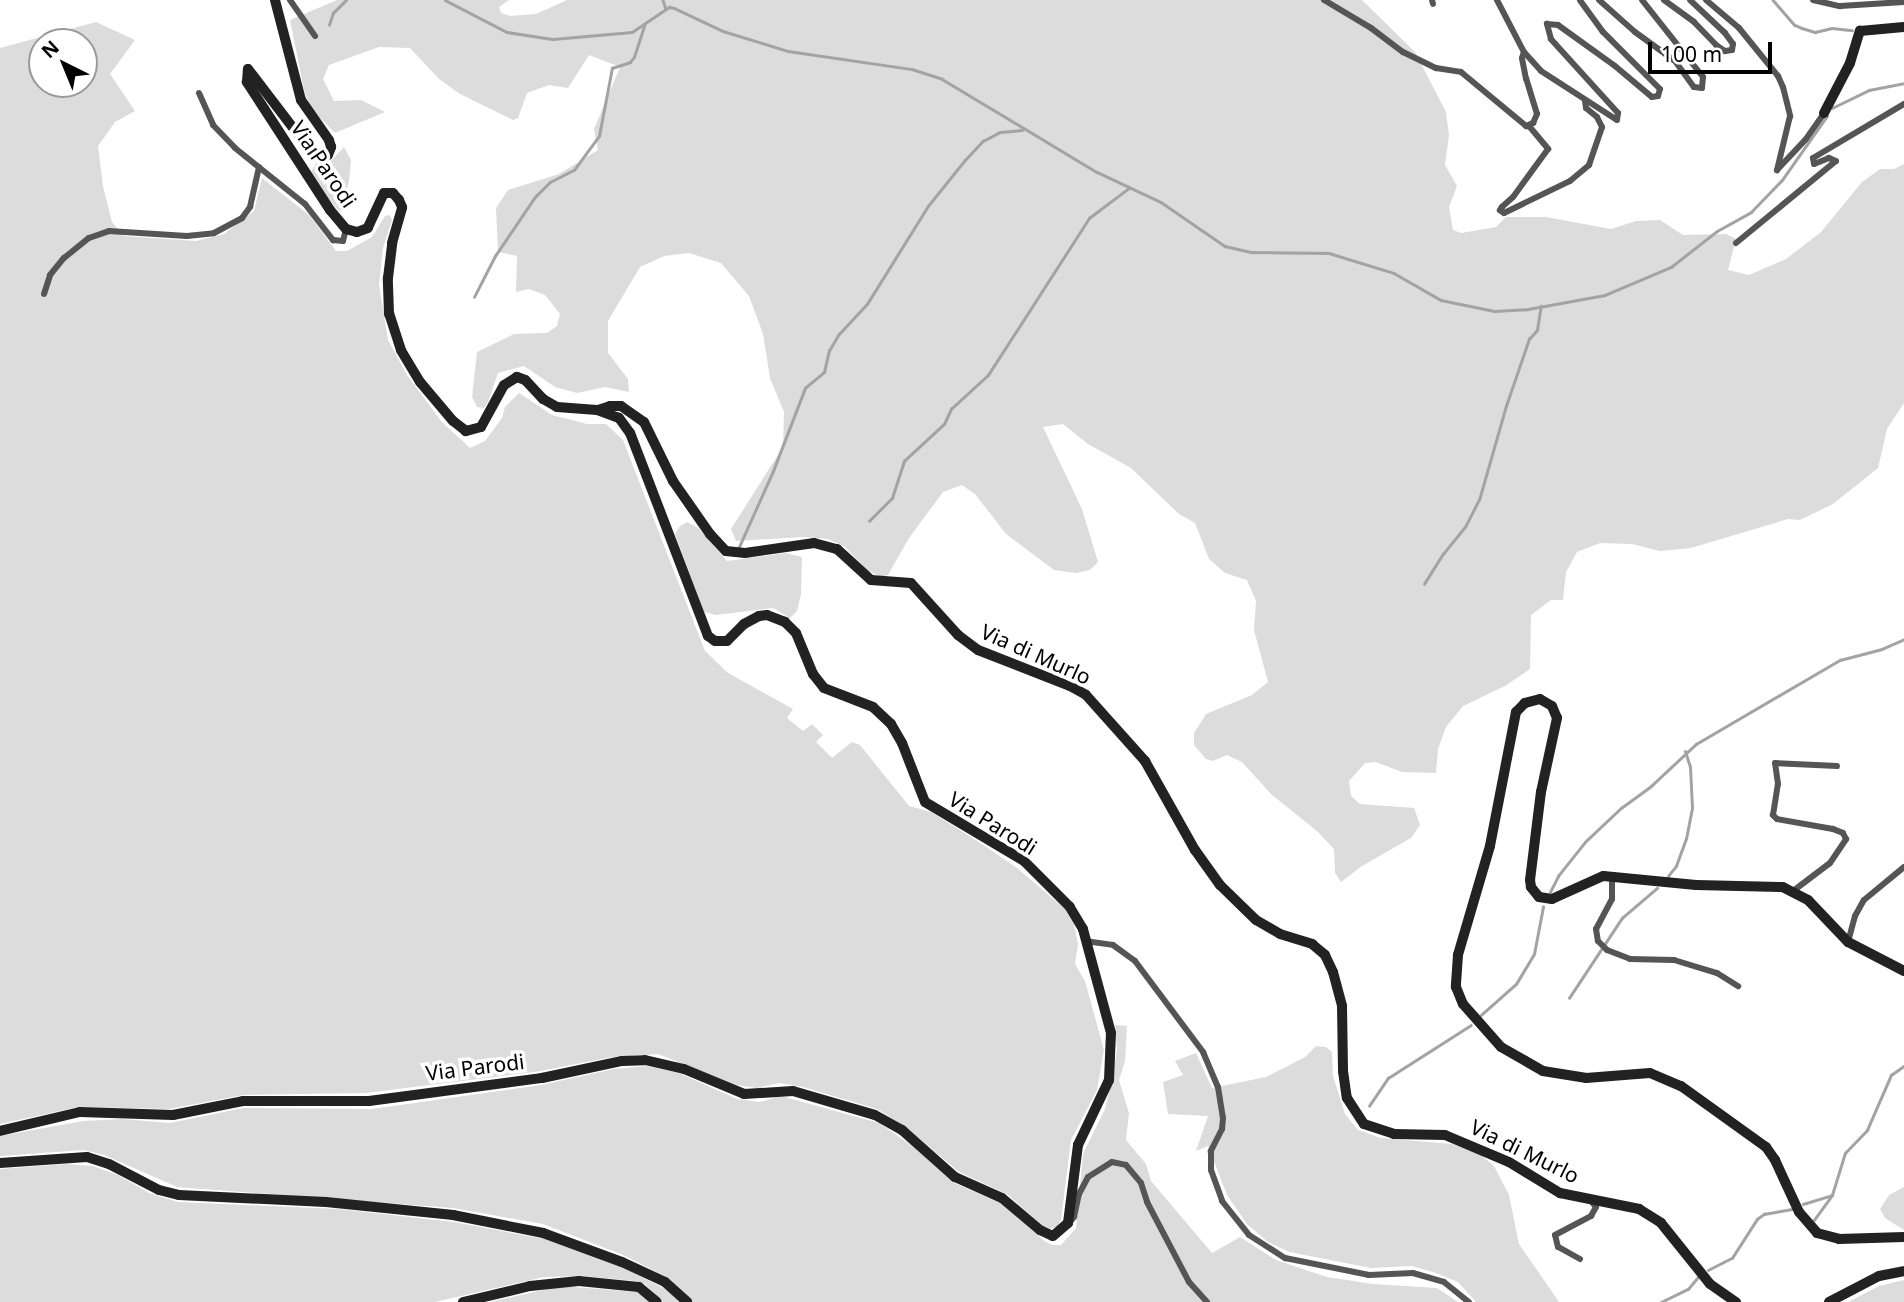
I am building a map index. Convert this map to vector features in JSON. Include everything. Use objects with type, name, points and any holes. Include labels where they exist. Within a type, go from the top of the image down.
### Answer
[{"type":"street","name":"Via Parodi","points":[[0,1131],[80,1112],[173,1115],[243,1101],[369,1101],[542,1078],[622,1061],[645,1060],[684,1069],[744,1094],[793,1091],[875,1115],[902,1130],[955,1177],[1012,1204],[1048,1235],[1058,1234],[1068,1223],[1076,1151],[1106,1092],[1112,1044],[1083,929],[1070,907],[1024,861],[925,802],[902,743],[891,724],[873,706],[824,688],[813,674],[796,633],[785,622],[759,615],[727,641],[715,641],[708,636],[630,433],[619,418],[597,410],[557,407],[543,399],[524,380],[513,378],[504,386],[481,427],[469,431],[458,426],[414,375],[391,324],[388,278],[391,243],[402,207],[399,200],[393,193],[384,193],[368,228],[357,232],[346,229],[330,210],[246,79],[246,71],[250,69],[266,96],[305,144],[319,157],[328,155],[331,147],[329,140],[301,100],[275,0]]},
{"type":"street","points":[[290,0],[315,36]]},
{"type":"street","points":[[1324,0],[1403,52],[1436,68],[1461,72],[1514,117],[1529,126],[1548,149],[1513,197],[1502,207],[1500,210],[1504,213],[1570,181],[1589,166],[1602,127],[1597,117],[1586,108],[1585,101]]},
{"type":"street","points":[[1497,0],[1524,52],[1548,77],[1611,119],[1619,119],[1618,113],[1551,39],[1546,30],[1548,23],[1558,25],[1615,66],[1652,97],[1661,92],[1656,83],[1603,33],[1580,0]]},
{"type":"street","points":[[1599,0],[1635,32],[1670,56],[1694,87],[1702,88],[1703,77],[1642,0]]},
{"type":"street","points":[[1664,0],[1694,22],[1716,45],[1725,51],[1732,50],[1733,44],[1725,33],[1690,0]]},
{"type":"street","points":[[1706,0],[1739,28],[1778,76],[1783,87],[1790,116],[1777,170],[1806,139],[1824,113],[1850,63],[1860,31],[1904,27]]},
{"type":"street","points":[[1813,0],[1840,6],[1904,2]]},
{"type":"street","points":[[1524,52],[1522,58],[1526,79],[1537,114],[1529,126]]},
{"type":"street","points":[[199,93],[214,125],[259,167],[305,204],[333,240],[343,241],[346,229]]},
{"type":"street","points":[[1736,243],[1836,161],[1829,158],[1814,164],[1813,158],[1904,104]]},
{"type":"street","points":[[44,294],[50,275],[64,258],[89,238],[109,231],[187,236],[214,233],[242,218],[250,207],[259,167]]},
{"type":"street","name":"Via di Murlo","points":[[597,410],[610,406],[621,407],[644,422],[673,481],[710,534],[726,551],[745,553],[814,543],[837,549],[871,580],[911,583],[958,635],[978,650],[1070,686],[1086,695],[1145,761],[1195,850],[1220,885],[1256,920],[1318,948],[1329,963],[1339,995],[1344,1083],[1352,1110],[1360,1121],[1375,1130],[1394,1134],[1446,1135],[1510,1162],[1560,1193],[1591,1201],[1616,1203],[1651,1215],[1670,1231],[1710,1283],[1736,1302]]},
{"type":"street","points":[[1904,971],[1848,942],[1808,900],[1793,891],[1772,886],[1696,885],[1612,876],[1594,879],[1564,895],[1546,900],[1539,897],[1531,887],[1541,792],[1557,718],[1554,709],[1544,699],[1525,703],[1512,722],[1490,846],[1458,955],[1456,987],[1463,1004],[1501,1047],[1543,1071],[1586,1078],[1639,1072],[1671,1080],[1766,1147],[1775,1160],[1799,1212],[1812,1229],[1839,1239],[1884,1235],[1904,1237]]},
{"type":"street","points":[[1793,891],[1830,863],[1846,839],[1843,833],[1833,829],[1777,819],[1773,815],[1778,784],[1775,763],[1837,766]]},
{"type":"street","points":[[1848,942],[1855,916],[1864,900],[1904,867]]},
{"type":"street","points":[[1612,876],[1612,900],[1596,929],[1598,941],[1607,950],[1630,959],[1674,960],[1717,973],[1738,985]]},
{"type":"street","points":[[1085,941],[1112,945],[1135,961],[1203,1052],[1218,1087],[1223,1118],[1222,1129],[1211,1151],[1212,1170],[1223,1200],[1249,1235],[1285,1258],[1369,1275],[1413,1273],[1444,1282],[1469,1302]]},
{"type":"street","points":[[0,1163],[87,1157],[109,1164],[159,1190],[179,1195],[326,1202],[453,1215],[543,1233],[665,1282],[687,1302]]},
{"type":"street","points":[[1068,1223],[1073,1219],[1079,1194],[1088,1177],[1112,1162],[1126,1165],[1141,1183],[1147,1202],[1189,1282],[1207,1302]]},
{"type":"street","points":[[1580,1259],[1558,1247],[1555,1236],[1591,1216],[1596,1208],[1591,1201]]},
{"type":"street","points":[[1829,1302],[1879,1276],[1904,1272]]},
{"type":"street","points":[[463,1302],[530,1286],[579,1281],[639,1287],[657,1302]]},
{"type":"shaded area","points":[[337,0],[509,0],[499,7],[501,13],[510,16],[536,14],[567,0],[1362,0],[1415,52],[1446,112],[1449,135],[1445,165],[1457,186],[1449,207],[1453,230],[1461,233],[1496,227],[1506,217],[1546,217],[1611,229],[1636,221],[1660,220],[1683,235],[1726,234],[1736,239],[1728,270],[1749,275],[1786,259],[1821,232],[1862,182],[1880,169],[1894,169],[1904,164],[1904,403],[1887,429],[1878,468],[1833,504],[1800,520],[1788,519],[1691,548],[1660,551],[1632,544],[1600,543],[1577,552],[1566,572],[1563,600],[1551,600],[1531,615],[1530,669],[1505,686],[1463,706],[1446,727],[1438,749],[1436,773],[1402,772],[1376,762],[1365,763],[1349,781],[1351,796],[1360,804],[1414,808],[1420,825],[1411,838],[1362,866],[1341,882],[1335,873],[1334,849],[1318,832],[1271,794],[1242,762],[1227,755],[1213,761],[1206,759],[1194,745],[1194,733],[1206,714],[1252,695],[1268,682],[1254,630],[1256,601],[1247,580],[1225,573],[1209,559],[1195,523],[1179,514],[1131,468],[1088,444],[1063,424],[1043,427],[1082,509],[1098,562],[1090,570],[1076,573],[1054,570],[1006,534],[975,494],[962,485],[943,492],[909,538],[888,575],[881,577],[867,570],[845,547],[828,539],[804,537],[736,541],[731,529],[783,447],[784,412],[770,378],[763,334],[749,296],[721,263],[689,253],[664,256],[640,267],[608,321],[608,353],[628,379],[629,392],[605,387],[577,393],[555,387],[524,366],[498,373],[488,402],[484,408],[477,407],[472,397],[477,352],[514,334],[547,333],[557,326],[560,314],[545,295],[529,289],[516,292],[517,256],[498,252],[496,208],[508,190],[559,174],[598,150],[594,129],[620,67],[589,55],[568,88],[549,85],[527,93],[518,118],[513,120],[460,94],[439,79],[410,48],[379,47],[329,65],[323,79],[334,101],[361,100],[385,112],[335,133],[311,109],[304,90],[290,20]]},
{"type":"shaded area","points":[[96,22],[135,40],[110,74],[135,111],[115,122],[98,146],[103,186],[112,222],[124,236],[196,241],[224,234],[254,211],[262,178],[309,215],[336,251],[347,251],[372,237],[385,216],[390,215],[392,220],[383,248],[379,285],[388,340],[407,375],[441,421],[470,448],[485,441],[502,418],[505,407],[519,393],[552,415],[587,424],[606,424],[623,440],[705,651],[728,673],[793,709],[787,718],[803,731],[812,724],[823,735],[816,742],[832,758],[852,742],[860,745],[909,806],[931,812],[982,844],[1017,868],[1065,909],[1074,924],[1078,944],[1075,964],[1085,981],[1104,1050],[1097,1090],[1071,1140],[1061,1220],[1057,1226],[1050,1229],[1007,1194],[959,1172],[906,1127],[877,1109],[803,1087],[779,1083],[757,1088],[736,1085],[658,1054],[612,1057],[535,1072],[366,1093],[243,1095],[169,1109],[78,1107],[0,1124],[0,48],[28,40],[28,98],[98,98],[98,28],[74,28]]},
{"type":"shaded area","points":[[344,147],[351,160],[349,182],[340,212],[325,195],[311,172],[316,163],[329,163]]},
{"type":"shaded area","points":[[687,522],[698,528],[727,561],[786,553],[802,557],[801,594],[797,611],[790,618],[773,608],[716,615],[704,612],[675,534],[680,526]]},
{"type":"shaded area","points":[[1115,1025],[1127,1026],[1125,1061],[1119,1080],[1129,1113],[1126,1140],[1146,1164],[1151,1181],[1212,1253],[1240,1237],[1276,1260],[1327,1277],[1373,1284],[1437,1288],[1458,1302],[693,1302],[667,1277],[623,1255],[543,1224],[453,1208],[177,1187],[104,1155],[84,1150],[0,1156],[0,1136],[83,1121],[122,1119],[170,1123],[243,1108],[372,1109],[541,1085],[614,1069],[647,1066],[679,1073],[737,1099],[760,1102],[781,1096],[879,1123],[911,1145],[954,1183],[1009,1207],[1043,1240],[1052,1245],[1061,1245],[1076,1228],[1083,1154],[1105,1109],[1117,1051]]},
{"type":"shaded area","points":[[1316,1046],[1326,1047],[1332,1052],[1333,1076],[1345,1114],[1358,1130],[1381,1138],[1452,1144],[1481,1155],[1494,1166],[1509,1195],[1519,1244],[1559,1302],[1476,1302],[1458,1282],[1436,1273],[1412,1266],[1371,1268],[1289,1252],[1268,1242],[1247,1224],[1227,1195],[1208,1146],[1196,1151],[1208,1116],[1168,1114],[1163,1082],[1183,1075],[1175,1061],[1196,1053],[1212,1088],[1266,1077],[1305,1057]]},
{"type":"shaded area","points":[[67,1164],[93,1166],[118,1175],[149,1193],[178,1202],[338,1209],[454,1222],[544,1239],[620,1266],[665,1289],[680,1302],[663,1302],[645,1284],[636,1281],[583,1276],[544,1277],[435,1302],[0,1302],[0,1169]]},
{"type":"shaded area","points":[[1904,1187],[1904,1230],[1885,1218],[1880,1209],[1889,1195]]},
{"type":"shaded area","points":[[1904,1280],[1904,1302],[1848,1302],[1879,1286]]},
{"type":"shaded area","points":[[560,1286],[638,1292],[651,1302],[490,1302]]},
{"type":"waterway","points":[[329,25],[333,13],[346,0]]},
{"type":"waterway","points":[[445,0],[507,32],[553,39],[632,32],[669,7],[723,31],[788,51],[912,69],[942,79],[1097,172],[1161,202],[1225,246],[1250,252],[1329,253],[1394,273],[1441,300],[1494,311],[1528,309],[1605,295],[1671,267],[1717,231],[1751,212],[1782,180],[1827,116]]},
{"type":"waterway","points":[[663,0],[666,9]]},
{"type":"waterway","points":[[1773,0],[1795,25],[1802,28],[1815,32],[1832,28],[1852,30]]},
{"type":"waterway","points":[[474,297],[495,256],[535,197],[550,182],[574,170],[599,136],[612,68],[630,62],[634,57],[644,26]]},
{"type":"waterway","points":[[1832,108],[1869,90],[1904,83]]},
{"type":"waterway","points":[[738,549],[773,471],[805,388],[824,372],[829,351],[839,334],[867,304],[928,206],[965,160],[983,141],[1000,132],[1022,130]]},
{"type":"waterway","points":[[869,521],[892,498],[904,461],[944,424],[951,409],[988,375],[1089,218],[1129,188]]},
{"type":"waterway","points":[[1424,584],[1465,527],[1479,500],[1506,406],[1529,339],[1537,330],[1541,306]]},
{"type":"waterway","points":[[1550,892],[1558,876],[1585,842],[1696,744],[1840,660],[1882,649],[1904,639]]},
{"type":"waterway","points":[[1668,876],[1676,866],[1686,839],[1692,808],[1690,767],[1685,752]]},
{"type":"waterway","points":[[1569,998],[1622,918],[1657,888]]},
{"type":"waterway","points":[[1481,1015],[1516,984],[1534,954],[1543,907]]},
{"type":"waterway","points":[[1369,1106],[1388,1078],[1471,1025]]},
{"type":"waterway","points":[[1814,1220],[1832,1195],[1845,1153],[1867,1130],[1891,1075],[1904,1066]]},
{"type":"waterway","points":[[1803,1204],[1832,1195]]},
{"type":"waterway","points":[[1708,1270],[1732,1258],[1757,1219],[1764,1214],[1792,1209]]},
{"type":"waterway","points":[[1661,1302],[1688,1289],[1698,1277]]}]
